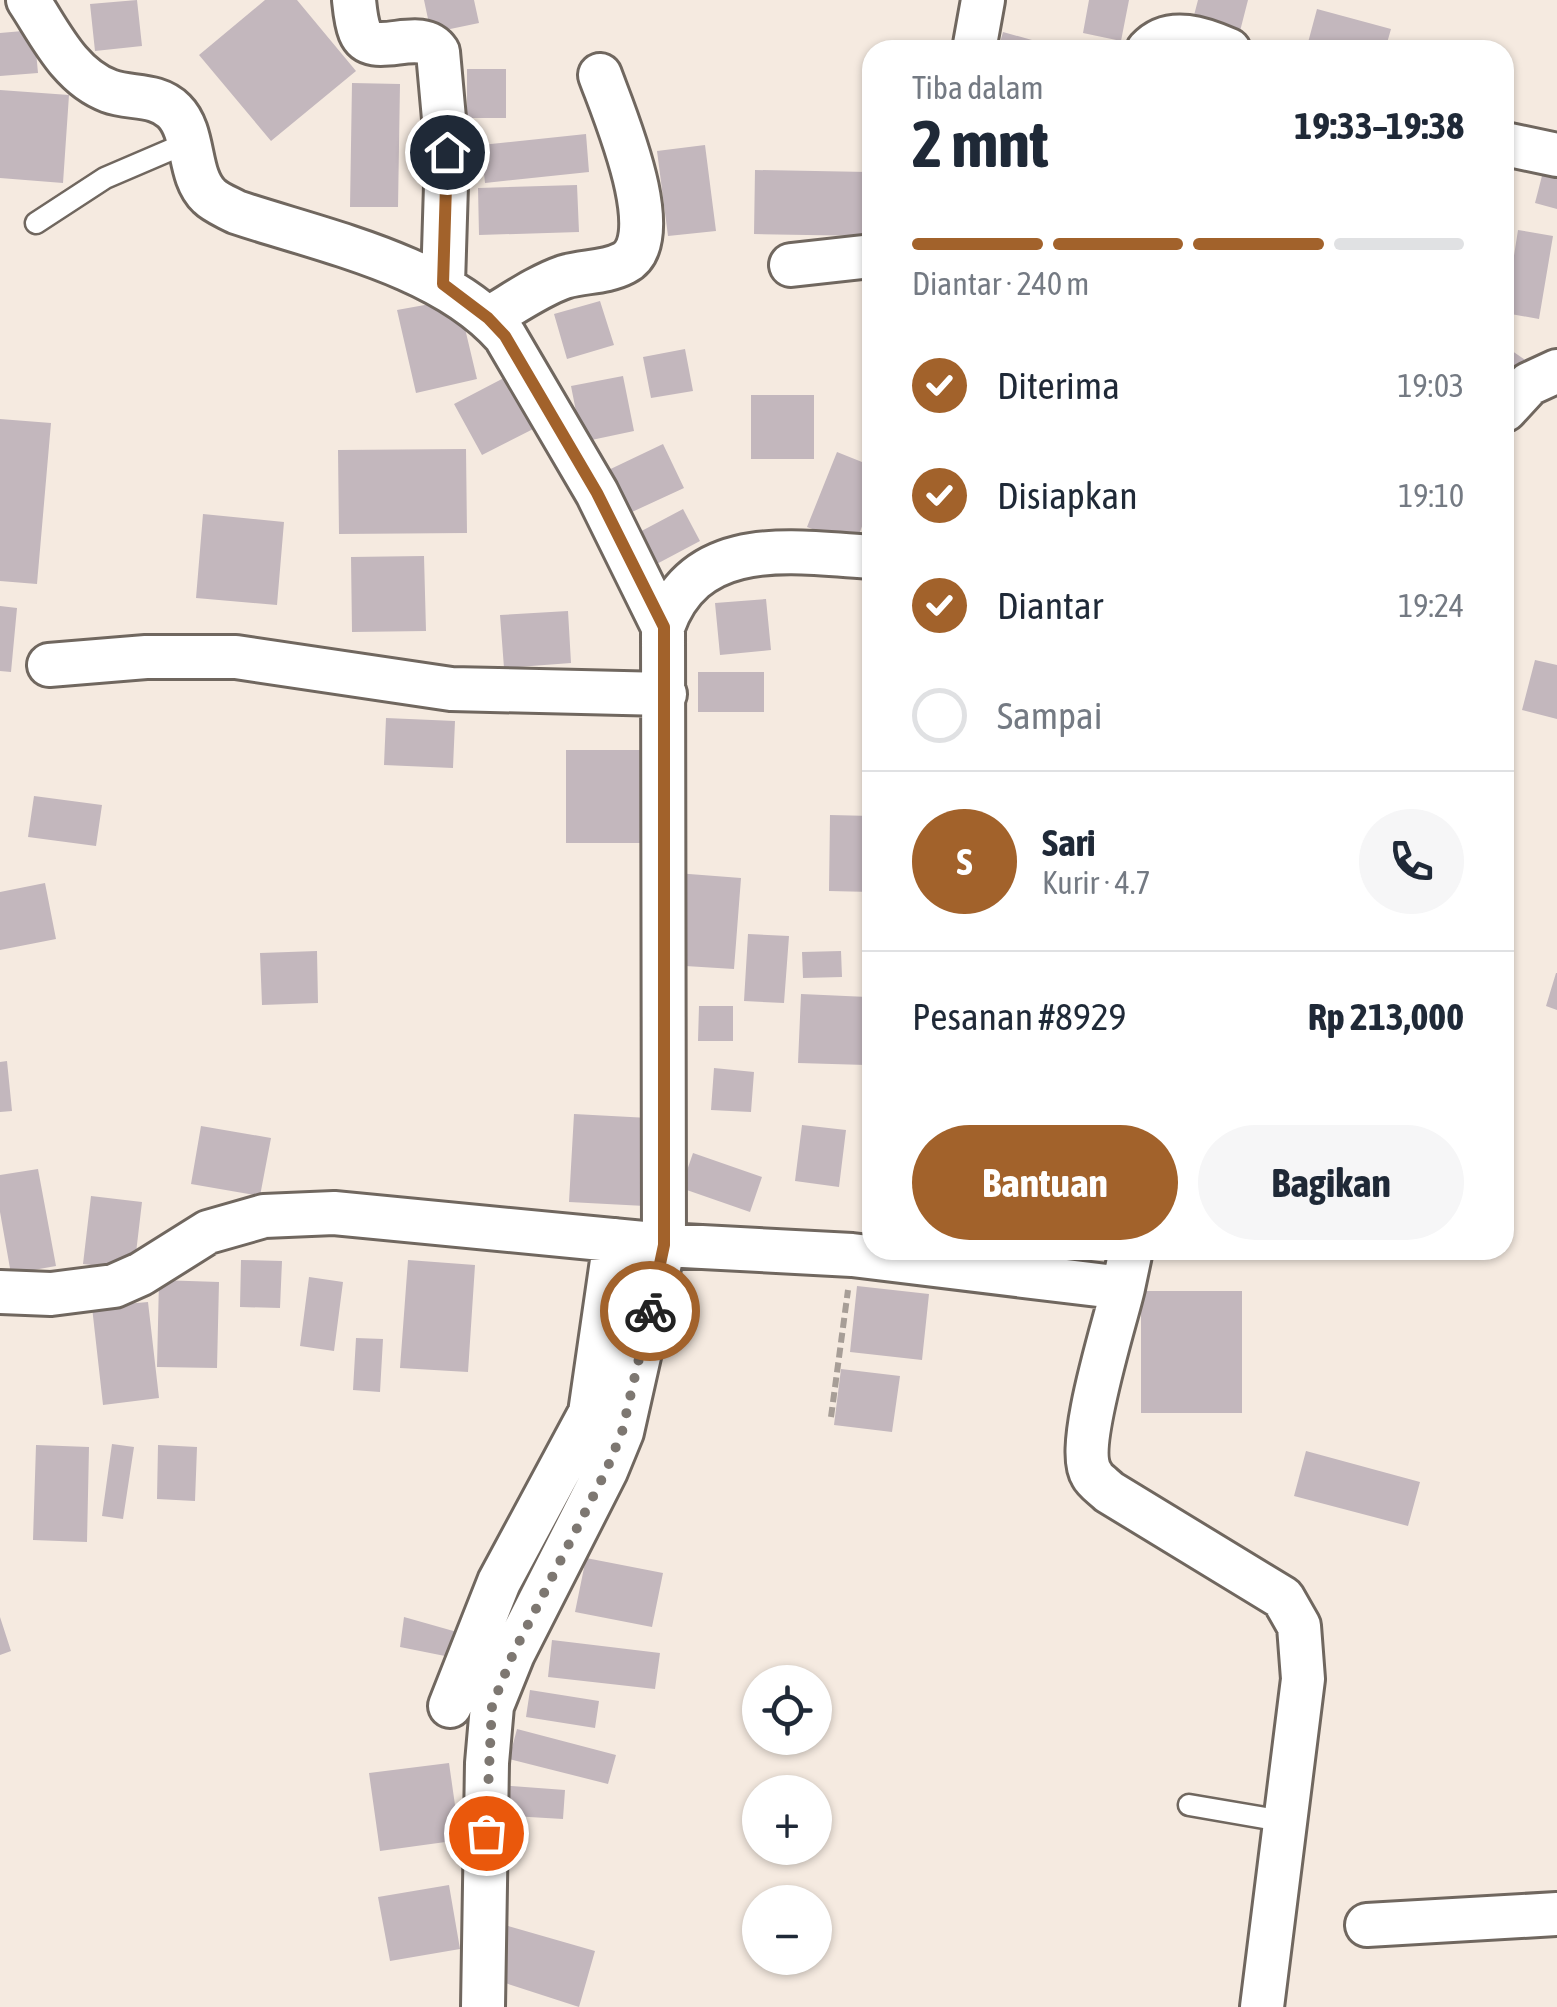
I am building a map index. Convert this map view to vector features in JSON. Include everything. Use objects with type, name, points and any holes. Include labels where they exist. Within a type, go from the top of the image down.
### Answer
[{"type":"street","points":[[28,0],[66,59],[82,75],[109,91],[165,104],[184,124],[202,185],[211,198],[443,284],[488,318],[505,336],[597,493],[664,627]]},
{"type":"street","points":[[354,0],[364,39],[374,44],[424,42],[434,45],[438,52],[447,152],[443,284]]},
{"type":"street","points":[[976,40],[983,0]]},
{"type":"street","points":[[1160,40],[1185,36],[1208,40]]},
{"type":"street","points":[[488,318],[564,277],[624,264],[635,256],[641,234],[634,167],[600,75]]},
{"type":"street","points":[[1514,146],[1557,155]]},
{"type":"street","points":[[791,265],[862,257]]},
{"type":"street","points":[[1514,400],[1529,384],[1557,371]]},
{"type":"street","points":[[483,2007],[492,1706],[513,1654],[622,1432],[664,1245],[664,627],[672,604],[692,578],[712,565],[790,552],[862,557]]},
{"type":"street","points":[[49,665],[146,657],[236,657],[451,689],[665,694]]},
{"type":"street","points":[[0,1292],[51,1294],[114,1286],[208,1232],[264,1216],[334,1213],[664,1245],[862,1255]]},
{"type":"street","points":[[450,1706],[500,1582],[590,1413],[615,1240]]},
{"type":"street","points":[[962,1260],[1127,1269],[1089,1424],[1086,1452],[1090,1474],[1109,1492],[1283,1598],[1299,1626],[1304,1680],[1262,2007]]},
{"type":"street","points":[[1367,1925],[1557,1914]]},
{"type":"lane","points":[[36,223],[105,178],[189,142]]},
{"type":"lane","points":[[1189,1805],[1288,1822]]},
{"type":"path","points":[[831,1418],[852,1254]]},
{"type":"building","points":[[137,0],[142,46],[95,51],[90,4]]},
{"type":"building","points":[[265,0],[297,0],[356,71],[271,141],[199,55]]},
{"type":"building","points":[[424,0],[474,0],[479,23],[431,33]]},
{"type":"building","points":[[1089,0],[1129,0],[1121,40],[1083,33]]},
{"type":"building","points":[[1198,0],[1248,0],[1238,39],[1191,27]]},
{"type":"building","points":[[1317,9],[1391,29],[1388,40],[1309,40]]},
{"type":"building","points":[[34,30],[38,73],[0,76],[0,33]]},
{"type":"building","points":[[1003,32],[1032,40],[1001,40]]},
{"type":"building","points":[[467,69],[506,69],[506,118],[467,118]]},
{"type":"building","points":[[352,83],[400,84],[398,207],[350,207]]},
{"type":"building","points":[[0,90],[69,95],[63,183],[0,178]]},
{"type":"building","points":[[586,134],[589,172],[485,183],[481,145]]},
{"type":"building","points":[[705,145],[716,231],[668,236],[657,151]]},
{"type":"building","points":[[1544,168],[1557,171],[1557,209],[1535,203]]},
{"type":"building","points":[[755,170],[862,172],[862,236],[754,234]]},
{"type":"building","points":[[577,185],[579,232],[479,235],[478,188]]},
{"type":"building","points":[[1518,230],[1553,236],[1539,319],[1514,315]]},
{"type":"building","points":[[458,299],[477,379],[416,393],[397,310]]},
{"type":"building","points":[[600,301],[614,345],[567,359],[554,314]]},
{"type":"building","points":[[685,349],[693,391],[651,398],[643,357]]},
{"type":"building","points":[[1514,352],[1531,364],[1514,387]]},
{"type":"building","points":[[517,371],[545,423],[482,455],[454,404]]},
{"type":"building","points":[[623,376],[634,431],[582,442],[571,386]]},
{"type":"building","points":[[751,395],[814,395],[814,459],[751,459]]},
{"type":"building","points":[[0,419],[51,423],[37,584],[0,581]]},
{"type":"building","points":[[663,444],[684,488],[619,518],[598,475]]},
{"type":"building","points":[[466,449],[467,533],[339,534],[338,450]]},
{"type":"building","points":[[837,452],[862,462],[862,526],[855,545],[807,527]]},
{"type":"building","points":[[683,509],[700,541],[651,567],[634,535]]},
{"type":"building","points":[[203,514],[284,522],[277,605],[196,598]]},
{"type":"building","points":[[424,556],[426,631],[352,632],[351,557]]},
{"type":"building","points":[[766,599],[771,650],[720,655],[715,603]]},
{"type":"building","points":[[0,606],[17,608],[11,672],[0,671]]},
{"type":"building","points":[[568,611],[571,663],[504,668],[500,615]]},
{"type":"building","points":[[1535,660],[1557,665],[1557,719],[1522,710]]},
{"type":"building","points":[[698,672],[764,672],[764,712],[698,712]]},
{"type":"building","points":[[386,718],[455,721],[453,768],[384,765]]},
{"type":"building","points":[[566,750],[647,750],[647,843],[566,843]]},
{"type":"building","points":[[34,796],[102,805],[96,846],[28,837]]},
{"type":"building","points":[[830,815],[862,816],[862,892],[829,891]]},
{"type":"building","points":[[676,873],[741,878],[734,969],[669,965]]},
{"type":"building","points":[[45,883],[56,939],[0,950],[0,892]]},
{"type":"building","points":[[748,934],[789,936],[784,1003],[744,1001]]},
{"type":"building","points":[[317,951],[318,1003],[262,1005],[260,953]]},
{"type":"building","points":[[841,951],[842,977],[803,978],[802,952]]},
{"type":"building","points":[[1557,973],[1557,1010],[1546,1006]]},
{"type":"building","points":[[801,994],[862,997],[862,1065],[798,1063]]},
{"type":"building","points":[[699,1006],[733,1006],[733,1041],[698,1041]]},
{"type":"building","points":[[7,1061],[12,1111],[0,1112],[0,1062]]},
{"type":"building","points":[[714,1068],[754,1072],[751,1112],[711,1110]]},
{"type":"building","points":[[574,1114],[649,1118],[645,1206],[569,1202]]},
{"type":"building","points":[[802,1125],[846,1130],[839,1187],[795,1181]]},
{"type":"building","points":[[201,1126],[271,1138],[260,1196],[191,1184]]},
{"type":"building","points":[[693,1153],[762,1177],[750,1212],[681,1188]]},
{"type":"building","points":[[38,1169],[56,1266],[11,1274],[0,1212],[0,1175]]},
{"type":"building","points":[[91,1196],[142,1202],[134,1270],[83,1264]]},
{"type":"building","points":[[241,1260],[282,1261],[280,1308],[240,1307]]},
{"type":"building","points":[[408,1260],[475,1265],[468,1372],[400,1368]]},
{"type":"building","points":[[309,1277],[343,1282],[334,1351],[300,1346]]},
{"type":"building","points":[[159,1280],[219,1282],[217,1368],[157,1367]]},
{"type":"building","points":[[857,1286],[929,1294],[922,1360],[850,1352]]},
{"type":"building","points":[[1141,1291],[1242,1291],[1242,1413],[1141,1413]]},
{"type":"building","points":[[148,1302],[159,1398],[103,1405],[92,1307]]},
{"type":"building","points":[[356,1338],[383,1339],[380,1392],[353,1390]]},
{"type":"building","points":[[841,1369],[900,1376],[892,1432],[834,1425]]},
{"type":"building","points":[[112,1444],[134,1447],[123,1519],[102,1516]]},
{"type":"building","points":[[36,1445],[89,1447],[87,1542],[33,1540]]},
{"type":"building","points":[[158,1445],[197,1447],[195,1501],[157,1499]]},
{"type":"building","points":[[1306,1451],[1420,1482],[1408,1526],[1294,1496]]},
{"type":"building","points":[[586,1558],[663,1573],[652,1627],[575,1612]]},
{"type":"building","points":[[0,1617],[11,1651],[0,1655]]},
{"type":"building","points":[[404,1617],[464,1634],[455,1658],[400,1647]]},
{"type":"building","points":[[552,1640],[660,1653],[655,1689],[548,1677]]},
{"type":"building","points":[[530,1690],[599,1701],[595,1728],[526,1717]]},
{"type":"building","points":[[517,1729],[616,1755],[608,1784],[509,1759]]},
{"type":"building","points":[[449,1763],[460,1840],[380,1851],[369,1773]]},
{"type":"building","points":[[499,1785],[565,1790],[563,1819],[497,1815]]},
{"type":"building","points":[[449,1885],[460,1949],[390,1961],[378,1897]]},
{"type":"building","points":[[498,1923],[595,1951],[579,2007],[493,1979]]},
{"type":"way so far","points":[[486,1833],[492,1706],[513,1654],[622,1432],[650,1311]]},
{"type":"route","points":[[447,152],[443,284],[505,336],[597,493],[664,627],[664,1245],[650,1311]]}]
